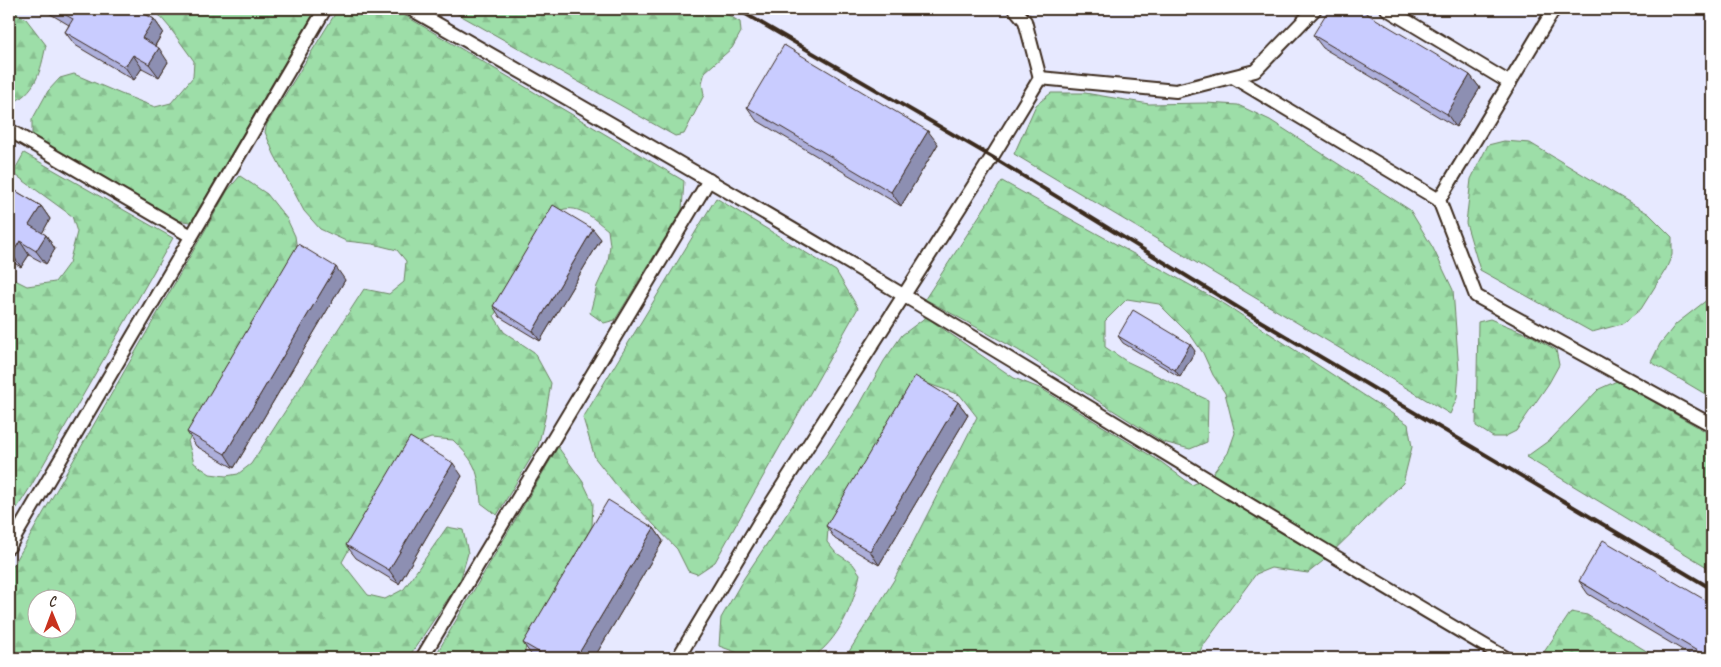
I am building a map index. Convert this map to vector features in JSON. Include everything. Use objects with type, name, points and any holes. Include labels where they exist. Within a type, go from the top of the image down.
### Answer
[{"type":"lane","points":[[9,547],[325,9]]},
{"type":"lane","points":[[411,9],[709,180],[903,295],[1412,604],[1506,658]]},
{"type":"lane","points":[[678,658],[760,521],[992,158],[1040,78],[1026,20],[1015,9]]},
{"type":"lane","points":[[1040,78],[1176,90],[1233,77],[1255,71],[1315,9]]},
{"type":"lane","points":[[1386,9],[1510,82]]},
{"type":"lane","points":[[1439,200],[1554,9]]},
{"type":"lane","points":[[1233,77],[1439,200],[1476,296],[1712,425]]},
{"type":"lane","points":[[9,130],[192,236]]},
{"type":"lane","points":[[422,658],[709,180]]},
{"type":"shaded area","points":[[9,9],[1712,9],[1712,658],[9,658]]},
{"type":"green space","points":[[9,9],[26,19],[46,45],[36,80],[26,94],[9,105]]},
{"type":"green space","points":[[154,9],[316,9],[191,222],[175,220],[32,137],[32,120],[48,91],[60,78],[74,74],[155,107],[171,103],[193,77],[194,61]]},
{"type":"green space","points":[[338,9],[390,9],[399,12],[684,181],[682,210],[615,320],[604,323],[590,313],[597,286],[608,262],[610,245],[608,230],[583,212],[565,209],[545,224],[535,238],[494,316],[504,332],[534,352],[551,383],[538,446],[497,515],[481,503],[475,468],[467,455],[453,440],[431,438],[405,448],[342,562],[368,595],[385,599],[404,589],[447,527],[463,530],[468,553],[460,581],[408,658],[9,658],[9,573],[228,190],[240,176],[267,194],[287,219],[295,236],[297,250],[294,262],[188,441],[194,463],[210,474],[226,476],[238,474],[251,464],[364,289],[389,294],[404,282],[406,261],[397,250],[373,244],[346,241],[320,229],[304,211],[274,154],[265,132],[267,124]]},
{"type":"green space","points":[[449,9],[718,9],[740,22],[741,32],[732,48],[705,72],[702,83],[704,95],[684,134],[675,136]]},
{"type":"green space","points":[[1051,93],[1085,93],[1149,104],[1206,103],[1238,105],[1270,120],[1410,210],[1433,248],[1453,290],[1459,371],[1457,398],[1450,414],[1014,154],[1036,105]]},
{"type":"green space","points":[[1504,141],[1530,143],[1649,214],[1672,237],[1672,255],[1666,269],[1641,309],[1622,324],[1592,332],[1480,270],[1466,223],[1471,179],[1488,145]]},
{"type":"green space","points":[[24,153],[173,238],[31,486],[17,508],[9,508],[9,277],[27,286],[55,282],[69,263],[77,232],[72,216],[13,173]]},
{"type":"green space","points":[[1002,181],[1226,305],[1408,424],[1412,447],[1403,483],[1323,561],[1308,573],[1271,568],[1256,574],[1202,647],[1197,658],[845,658],[894,580],[977,417],[960,395],[923,382],[828,529],[827,542],[835,552],[853,564],[860,574],[854,598],[837,632],[821,651],[811,658],[752,658],[719,646],[721,618],[744,578],[859,406],[884,361],[902,335],[926,317],[1014,378],[1042,389],[1161,462],[1192,485],[1210,477],[1228,453],[1235,433],[1225,393],[1192,337],[1159,304],[1127,299],[1105,321],[1105,347],[1126,361],[1208,400],[1207,442],[1190,449],[1163,442],[1018,350],[925,299]]},
{"type":"green space","points":[[716,198],[836,271],[858,308],[715,562],[697,574],[688,571],[677,549],[617,486],[595,458],[583,418]]},
{"type":"green space","points":[[1712,296],[1712,398],[1651,362],[1660,344],[1676,324]]},
{"type":"green space","points":[[1490,319],[1532,336],[1556,350],[1559,365],[1516,431],[1504,437],[1493,437],[1476,426],[1478,322]]},
{"type":"green space","points":[[1617,381],[1712,435],[1712,570],[1526,457],[1551,439],[1599,389]]},
{"type":"green space","points":[[558,447],[583,482],[593,503],[592,526],[527,639],[524,658],[434,658]]},
{"type":"green space","points":[[1571,612],[1587,615],[1658,658],[1537,658],[1542,655]]},
{"type":"building","points":[[55,9],[136,9],[154,19],[142,38],[159,48],[149,64],[133,55],[125,67],[65,32],[73,19]]},
{"type":"building","points":[[1329,9],[1359,9],[1470,75],[1447,114],[1313,35]]},
{"type":"building","points":[[784,45],[928,131],[891,192],[747,107]]},
{"type":"building","points":[[9,187],[41,206],[29,225],[46,235],[36,251],[20,241],[12,254],[9,252]]},
{"type":"building","points":[[553,205],[593,229],[533,331],[493,306]]},
{"type":"building","points":[[298,244],[336,267],[225,454],[187,432]]},
{"type":"building","points":[[1133,310],[1190,344],[1175,370],[1118,336]]},
{"type":"building","points":[[915,376],[958,402],[870,551],[826,526]]},
{"type":"building","points":[[410,437],[453,463],[389,570],[346,545]]},
{"type":"building","points":[[608,500],[654,528],[576,658],[549,658],[523,643]]},
{"type":"building","points":[[1603,540],[1712,604],[1712,658],[1709,658],[1579,581]]},
{"type":"railway","points":[[737,9],[992,157],[1260,321],[1712,589]]}]
